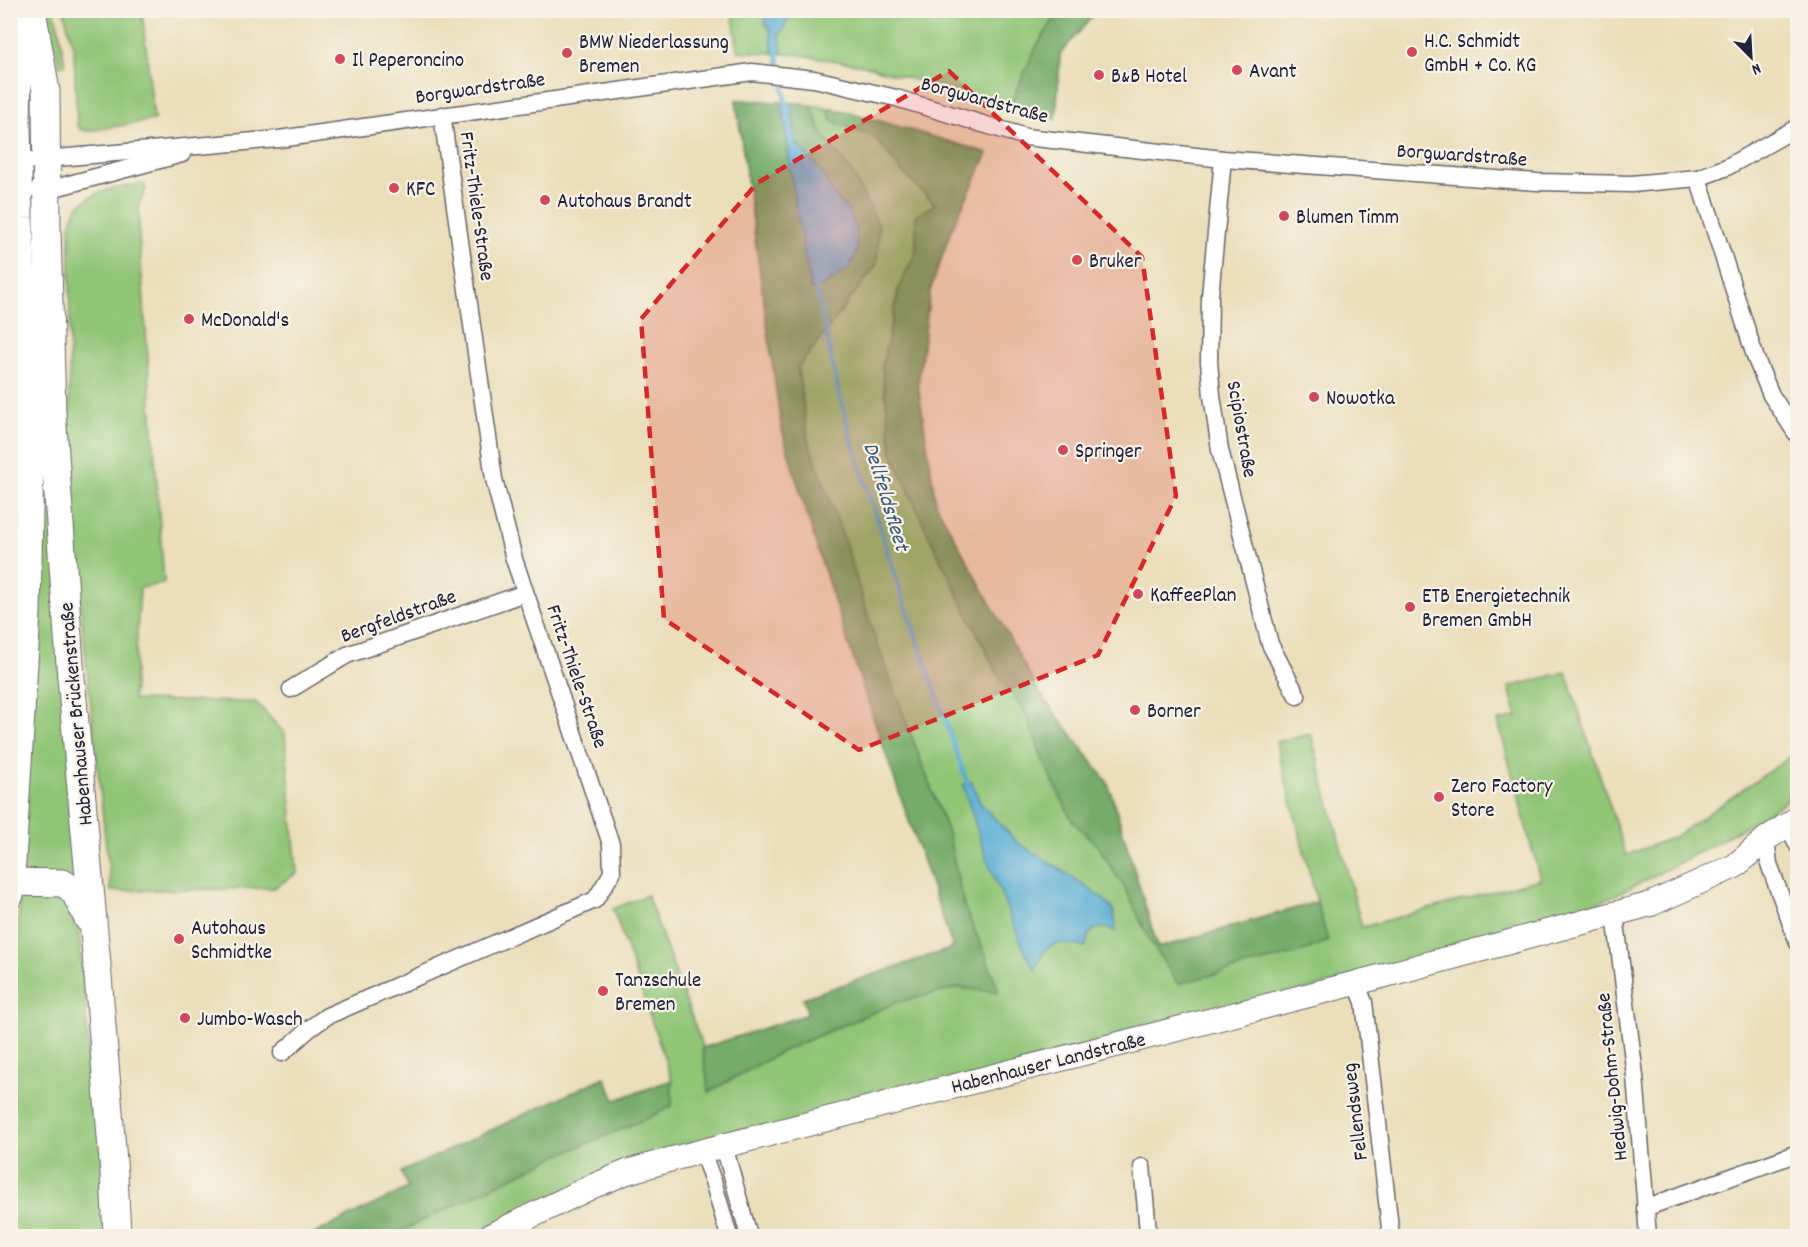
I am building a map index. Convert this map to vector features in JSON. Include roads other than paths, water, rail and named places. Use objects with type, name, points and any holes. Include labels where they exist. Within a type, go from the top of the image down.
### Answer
[{"type":"main road","name":"Habenhauser Brückenstraße","points":[[10,895],[16,685],[18,644],[29,550],[30,458],[14,161],[19,10]]},
{"type":"main road","name":"Habenhauser Brückenstraße","points":[[32,10],[46,91],[52,412],[71,678],[114,1174],[117,1236]]},
{"type":"main road","points":[[11,882],[63,883],[74,891],[86,917],[93,924]]},
{"type":"street","name":"Borgwardstraße","points":[[47,159],[279,139],[756,72],[803,78],[896,98],[1026,137],[1223,159],[1537,182],[1631,184],[1698,178],[1727,167],[1797,128]]},
{"type":"street","name":"Fritz-Thiele-Straße","points":[[282,1053],[327,1016],[595,900],[612,873],[611,844],[514,559],[494,479],[442,115]]},
{"type":"street","name":"Borgwardstraße","points":[[47,190],[226,142]]},
{"type":"street","points":[[14,161],[47,159]]},
{"type":"street","name":"Scipiostraße","points":[[1223,159],[1210,296],[1209,362],[1212,395],[1220,450],[1270,644],[1297,696]]},
{"type":"street","points":[[1698,178],[1760,368],[1771,395],[1797,436]]},
{"type":"street","points":[[15,191],[47,190]]},
{"type":"street","name":"Bergfeldstraße","points":[[291,689],[347,655],[525,593]]},
{"type":"street","name":"Habenhauser Landstraße","points":[[490,1236],[556,1203],[627,1172],[1651,904],[1735,866],[1766,839],[1794,830]]},
{"type":"street","points":[[1766,839],[1769,864],[1797,943]]},
{"type":"street","name":"Hedwig-Dohm-Straße","points":[[1615,914],[1635,1076],[1648,1236]]},
{"type":"street","name":"Fellendsweg","points":[[1356,982],[1364,1002],[1391,1236]]},
{"type":"street","points":[[713,1149],[713,1182],[729,1236]]},
{"type":"street","points":[[713,1149],[749,1236]]},
{"type":"street","points":[[1645,1208],[1797,1153]]},
{"type":"street","points":[[1142,1167],[1148,1231],[1144,1236]]},
{"type":"water","points":[[766,11],[791,11],[780,34],[782,54],[773,53],[770,30],[765,22]]},
{"type":"water","points":[[782,102],[791,103],[799,147],[819,169],[834,195],[849,212],[856,228],[857,251],[849,269],[821,287],[811,289],[794,196]]},
{"type":"water","points":[[972,782],[980,803],[1018,843],[1102,898],[1113,909],[1115,931],[1104,928],[1093,930],[1085,947],[1063,943],[1052,945],[1043,954],[1035,970],[1024,950],[986,857],[963,785]]},
{"type":"waterway","name":"Dellfeldsfleet","points":[[777,49],[780,71]]},
{"type":"waterway","name":"Dellfeldsfleet","points":[[782,79],[786,106]]},
{"type":"waterway","name":"Dellfeldsfleet","points":[[815,283],[851,438],[900,590],[969,788]]},
{"type":"place","name":"H.C. Schmidt GmbH + Co. KG","points":[[1412,52]]},
{"type":"place","name":"BMW Niederlassung Bremen","points":[[567,53]]},
{"type":"place","name":"Il Peperoncino","points":[[340,59]]},
{"type":"place","name":"Avant","points":[[1237,70]]},
{"type":"place","name":"B&B Hotel","points":[[1099,75]]},
{"type":"place","name":"KFC","points":[[394,188]]},
{"type":"place","name":"Autohaus Brandt","points":[[545,200]]},
{"type":"place","name":"Blumen Timm","points":[[1284,216]]},
{"type":"place","name":"Bruker","points":[[1077,260]]},
{"type":"place","name":"McDonald's","points":[[189,319]]},
{"type":"place","name":"Nowotka","points":[[1314,397]]},
{"type":"place","name":"Springer","points":[[1063,450]]},
{"type":"place","name":"KaffeePlan","points":[[1138,594]]},
{"type":"place","name":"ETB Energietechnik Bremen GmbH","points":[[1410,607]]},
{"type":"place","name":"Borner","points":[[1135,710]]},
{"type":"place","name":"Zero Factory Store","points":[[1439,797]]},
{"type":"place","name":"Autohaus Schmidtke","points":[[179,939]]},
{"type":"place","name":"Tanzschule Bremen","points":[[603,991]]},
{"type":"place","name":"Jumbo-Wasch","points":[[185,1018]]}]
